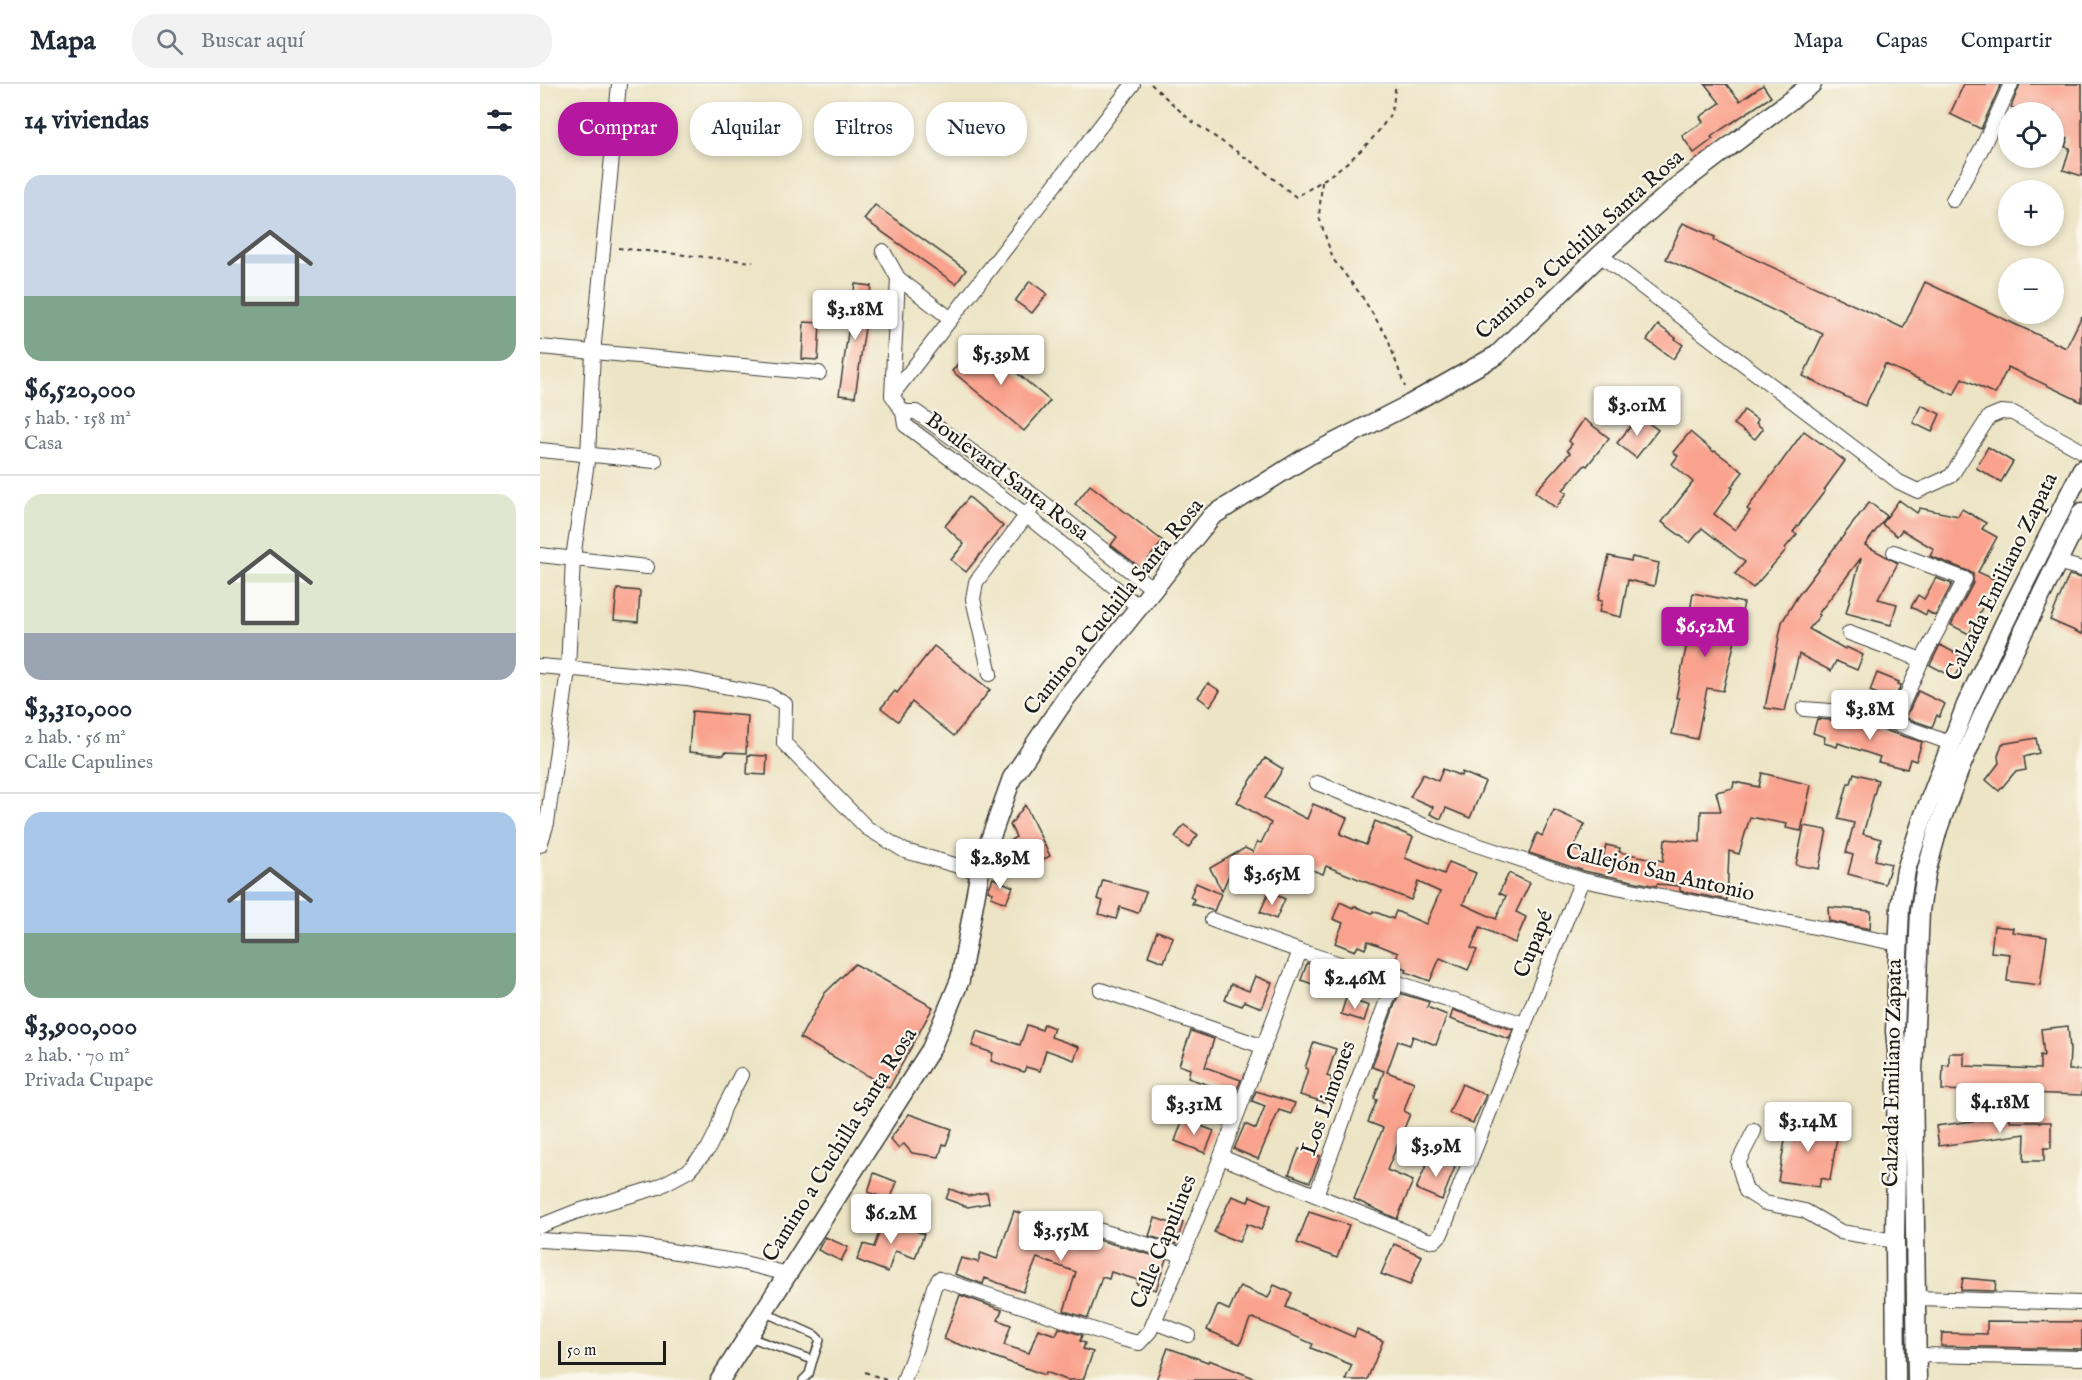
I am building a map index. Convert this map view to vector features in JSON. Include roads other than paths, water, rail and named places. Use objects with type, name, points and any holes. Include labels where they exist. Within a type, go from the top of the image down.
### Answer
[{"type":"main road","name":"Camino a Cuchilla Santa Rosa","points":[[720,1380],[931,1049],[960,980],[980,872],[1012,778],[1066,698],[1212,516],[1308,456],[1410,404],[1497,355],[1600,255],[1675,188],[1812,84]]},
{"type":"main road","name":"Calzada Emiliano Zapata","points":[[1896,1380],[1897,1076],[1895,1031],[1900,907],[1906,870],[1950,743],[1966,705],[2082,469]]},
{"type":"main road","name":"Calzada Emiliano Zapata","points":[[1917,1380],[1913,1071],[1920,910],[1926,873],[1938,829],[1984,712],[2082,512]]},
{"type":"street","points":[[540,845],[547,823],[568,670],[573,558],[588,454],[593,353],[619,84]]},
{"type":"street","points":[[892,395],[1133,84]]},
{"type":"street","points":[[1953,200],[1983,146],[2011,84]]},
{"type":"street","points":[[884,251],[898,278],[951,320]]},
{"type":"street","points":[[1600,255],[1899,482],[1918,491],[1951,476],[1989,417],[2001,412],[2013,413],[2082,451]]},
{"type":"street","points":[[898,278],[892,395],[903,412]]},
{"type":"street","points":[[540,347],[819,373]]},
{"type":"street","name":"Boulevard Santa Rosa","points":[[1139,607],[1026,515],[905,425],[903,412],[916,412],[1040,500],[1153,590]]},
{"type":"street","points":[[540,450],[655,461]]},
{"type":"street","points":[[990,674],[973,599],[976,582],[1026,515],[1040,500]]},
{"type":"street","points":[[1894,552],[1965,579],[1922,660],[1894,723]]},
{"type":"street","points":[[540,555],[647,567]]},
{"type":"street","points":[[2057,562],[2082,569]]},
{"type":"street","points":[[1849,633],[1922,660]]},
{"type":"street","points":[[540,666],[687,679],[769,695],[785,704],[784,743],[867,828],[905,851],[980,872]]},
{"type":"street","points":[[1804,710],[1845,712],[1894,723],[1950,743]]},
{"type":"street","name":"Callejón San Antonio","points":[[1317,783],[1453,837],[1582,880],[1899,944]]},
{"type":"street","name":"Cupapé","points":[[1316,1195],[1424,1239],[1434,1241],[1441,1234],[1582,880]]},
{"type":"street","points":[[1212,920],[1524,1024]]},
{"type":"street","name":"Calle Capulines","points":[[904,1380],[934,1287],[939,1279],[1139,1343],[1150,1331],[1183,1255],[1300,951]]},
{"type":"street","name":"Los Limones","points":[[1316,1195],[1394,981]]},
{"type":"street","points":[[1101,990],[1264,1047]]},
{"type":"street","points":[[540,1226],[575,1212],[658,1187],[688,1171],[708,1149],[717,1131],[724,1108],[741,1075]]},
{"type":"street","points":[[1754,1131],[1738,1163],[1746,1191],[1765,1203],[1806,1211],[1841,1232],[1895,1241]]},
{"type":"street","points":[[1221,1157],[1316,1195]]},
{"type":"street","points":[[1098,1230],[1183,1255]]},
{"type":"street","points":[[540,1240],[639,1245],[740,1262],[788,1274]]},
{"type":"street","points":[[1917,1298],[2082,1303]]},
{"type":"street","points":[[1154,1322],[1188,1335]]},
{"type":"street","points":[[1917,1355],[2082,1358]]},
{"type":"lane","points":[[763,1312],[815,1335],[820,1340],[813,1360],[811,1377],[803,1380]]},
{"type":"lane","points":[[748,1336],[813,1360]]}]
